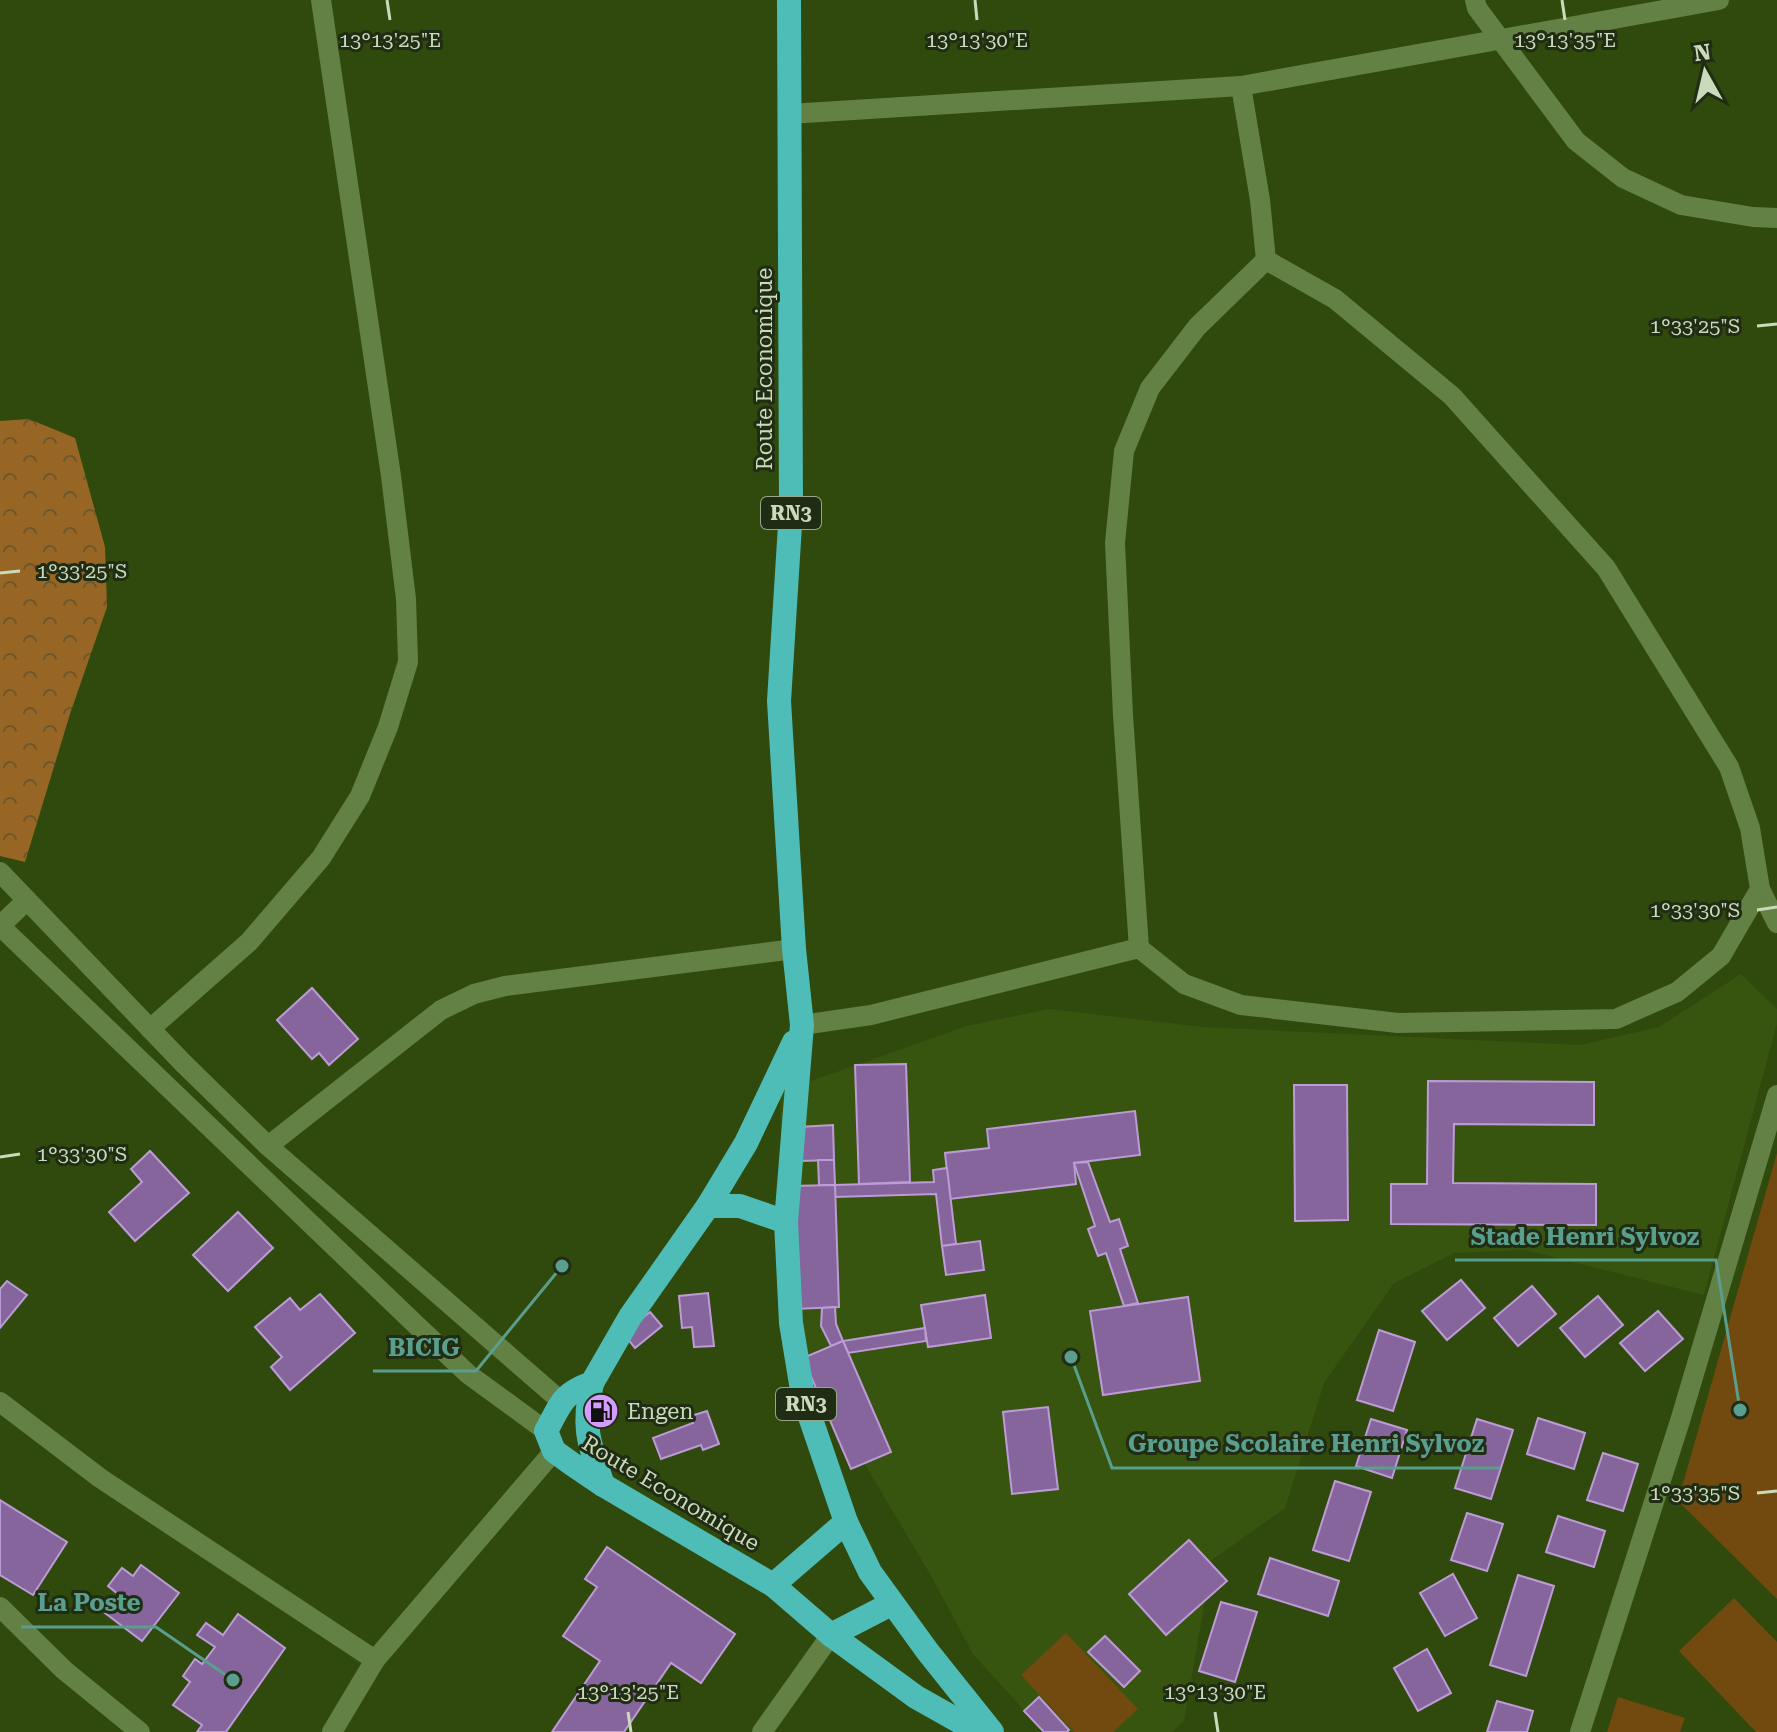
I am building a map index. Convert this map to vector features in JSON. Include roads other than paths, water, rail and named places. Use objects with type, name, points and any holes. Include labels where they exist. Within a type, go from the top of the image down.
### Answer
[{"type":"highway","name":"Route Economique","points":[[789,0],[791,509],[779,701],[794,949],[802,1025],[786,1222],[791,1323],[803,1396],[846,1522],[870,1572],[891,1604],[992,1732]]},
{"type":"highway","points":[[603,1485],[587,1439],[585,1421],[592,1383],[630,1317],[708,1206],[746,1143],[802,1025]]},
{"type":"highway","points":[[708,1206],[740,1206],[786,1222]]},
{"type":"highway","points":[[550,1441],[562,1402],[573,1390],[592,1383]]},
{"type":"highway","name":"Route Economique","points":[[550,1441],[603,1485],[773,1585],[831,1635],[916,1697],[978,1732]]},
{"type":"highway","points":[[773,1585],[846,1522]]},
{"type":"highway","points":[[831,1635],[891,1604]]},
{"type":"street","points":[[150,1029],[249,942],[321,858],[360,796],[388,727],[408,662],[406,599],[391,476],[321,0]]},
{"type":"street","points":[[1475,0],[1477,8],[1576,141],[1623,178],[1681,205],[1777,218]]},
{"type":"street","points":[[789,114],[1241,86],[1719,0]]},
{"type":"street","points":[[1241,86],[1260,200],[1266,260]]},
{"type":"street","points":[[1266,260],[1335,299],[1452,396],[1606,568],[1729,767],[1750,828],[1760,889],[1777,923]]},
{"type":"street","points":[[1266,260],[1197,327],[1150,388],[1124,451],[1115,543],[1139,948],[1184,984],[1241,1005],[1398,1023],[1616,1019],[1677,992],[1721,956],[1760,889]]},
{"type":"street","points":[[0,872],[150,1029],[268,1146],[562,1402]]},
{"type":"street","points":[[27,900],[0,926],[422,1331],[468,1374],[550,1441],[375,1660],[332,1732]]},
{"type":"street","points":[[802,1025],[871,1015],[1139,948]]},
{"type":"street","points":[[268,1146],[415,1028],[441,1010],[474,994],[505,986],[794,949]]},
{"type":"street","points":[[1580,1732],[1680,1421],[1777,1095]]},
{"type":"street","points":[[0,1402],[100,1478],[375,1660]]},
{"type":"street","points":[[0,1607],[64,1670],[140,1732]]},
{"type":"street","points":[[762,1732],[831,1635]]},
{"type":"place","name":"BICIG","points":[[562,1266]]},
{"type":"place","name":"Groupe Scolaire Henri Sylvoz","points":[[1071,1357]]},
{"type":"place","name":"Stade Henri Sylvoz","points":[[1740,1410]]},
{"type":"place","name":"Engen","points":[[601,1411]]},
{"type":"place","name":"La Poste","points":[[233,1680]]}]
